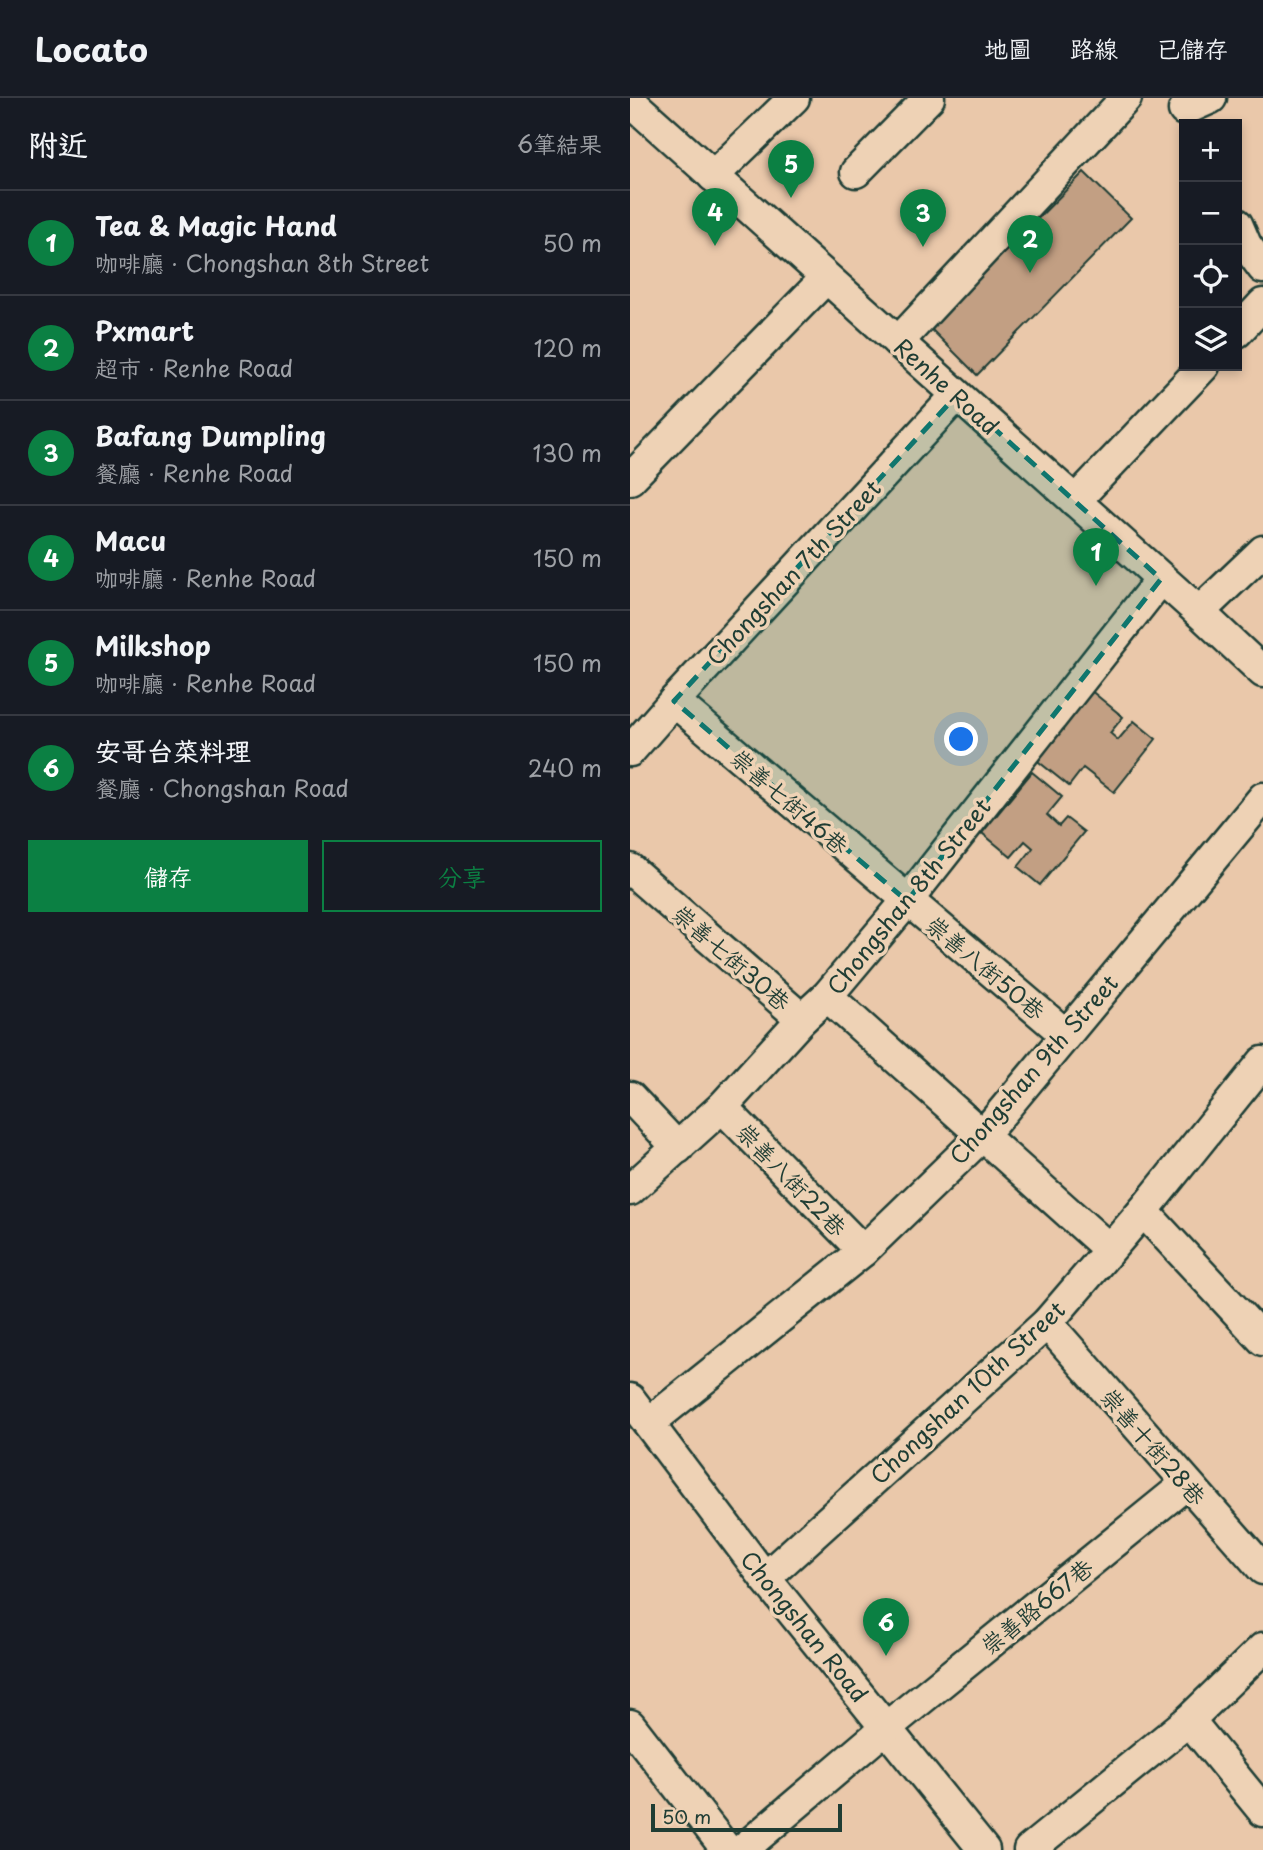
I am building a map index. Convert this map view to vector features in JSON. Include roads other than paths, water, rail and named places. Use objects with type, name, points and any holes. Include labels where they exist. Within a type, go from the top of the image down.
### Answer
[{"type":"street","points":[[713,176],[794,98]]},
{"type":"street","points":[[856,172],[929,98]]},
{"type":"street","points":[[898,342],[1126,98]]},
{"type":"street","points":[[1184,111],[1211,98]]},
{"type":"street","name":"Renhe Road","points":[[630,101],[1263,672]]},
{"type":"street","points":[[630,478],[826,278]]},
{"type":"street","points":[[1242,327],[1263,304]]},
{"type":"street","points":[[1075,501],[1199,371]]},
{"type":"street","name":"Chongshan 7th Street","points":[[630,751],[957,394]]},
{"type":"street","points":[[1199,612],[1263,551]]},
{"type":"street","name":"Chongshan 8th Street","points":[[630,1190],[722,1107],[802,1019],[827,996],[907,901],[1161,579]]},
{"type":"street","name":"崇善七街46巷","points":[[674,701],[907,901]]},
{"type":"street","name":"Chongshan 9th Street","points":[[649,1423],[863,1251],[983,1135],[1263,798]]},
{"type":"street","name":"崇善七街30巷","points":[[630,869],[802,1019]]},
{"type":"street","name":"崇善八街50巷","points":[[907,901],[1065,1034]]},
{"type":"street","points":[[827,996],[1109,1249]]},
{"type":"street","name":"Chongshan 10th Street","points":[[765,1578],[1047,1323],[1143,1211],[1263,1062]]},
{"type":"street","points":[[630,1097],[678,1148]]},
{"type":"street","name":"崇善八街22巷","points":[[722,1107],[863,1251]]},
{"type":"street","points":[[1143,1211],[1263,1340]]},
{"type":"street","name":"崇善十街28巷","points":[[1047,1323],[1263,1569]]},
{"type":"street","name":"Chongshan Road","points":[[630,1399],[765,1578],[984,1850]]},
{"type":"street","name":"崇善路667巷","points":[[742,1850],[887,1727],[1186,1484]]},
{"type":"street","points":[[1028,1850],[1189,1720],[1263,1648]]},
{"type":"street","points":[[1189,1720],[1263,1811]]},
{"type":"street","points":[[630,1725],[727,1850]]},
{"type":"place","name":"Milkshop","points":[[791,198]]},
{"type":"place","name":"Macu","points":[[715,246]]},
{"type":"place","name":"Bafang Dumpling","points":[[923,247]]},
{"type":"place","name":"Pxmart","points":[[1030,273]]},
{"type":"place","name":"Tea & Magic Hand","points":[[1096,586]]},
{"type":"place","name":"安哥台菜料理","points":[[886,1656]]}]
